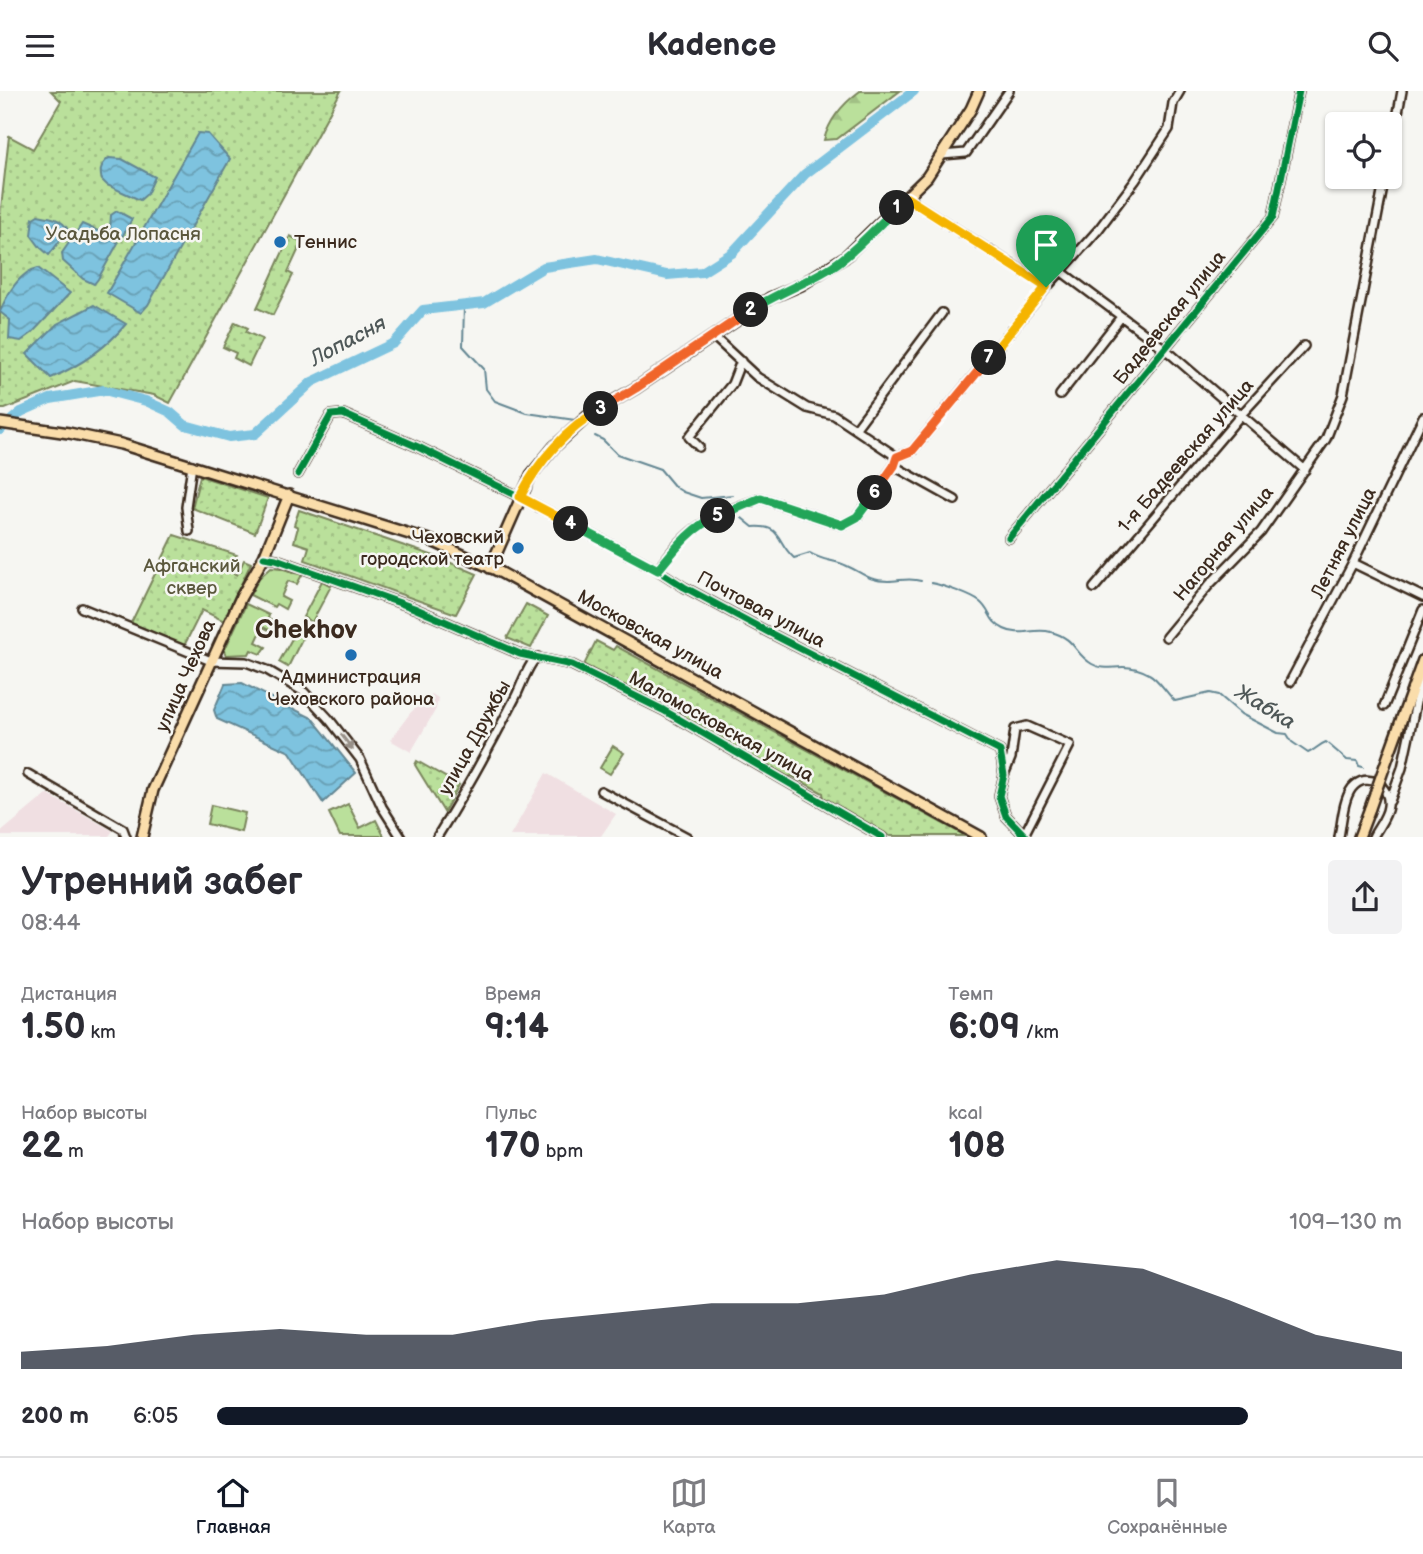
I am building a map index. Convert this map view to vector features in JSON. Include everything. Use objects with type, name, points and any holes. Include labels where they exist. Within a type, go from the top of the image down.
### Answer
[{"type":"main road","points":[[490,568],[531,475],[554,447],[588,416],[636,388],[770,298],[801,285],[838,262],[927,177],[971,109],[979,91]]},
{"type":"main road","name":"Московская улица","points":[[0,423],[121,444],[432,541],[490,568],[981,837]]},
{"type":"main road","name":"улица Чехова","points":[[140,835],[153,790],[241,597],[264,557],[289,495]]},
{"type":"main road","points":[[1359,837],[1423,660]]},
{"type":"street","points":[[943,155],[966,153],[1009,91]]},
{"type":"street","points":[[658,570],[694,529],[712,518],[761,498],[842,525],[857,517],[894,466],[897,457],[912,451],[1046,287],[1098,230],[1169,129],[1173,103],[1180,91]]},
{"type":"street","name":"Бадеевская улица","points":[[1009,538],[1273,217],[1299,91]]},
{"type":"street","points":[[1398,112],[1402,91]]},
{"type":"street","points":[[1062,272],[1165,349],[1305,470],[1326,439],[1343,395],[1383,189]]},
{"type":"street","points":[[907,198],[1046,287]]},
{"type":"street","points":[[856,428],[942,313]]},
{"type":"street","points":[[1060,395],[1121,317]]},
{"type":"street","points":[[713,336],[757,377],[807,408],[834,415],[897,457]]},
{"type":"street","name":"1-я Бадеевская улица","points":[[1094,588],[1240,416],[1304,346]]},
{"type":"street","points":[[699,447],[689,437],[732,384],[741,361]]},
{"type":"street","name":"Почтовая улица","points":[[298,474],[331,415],[343,414],[520,497],[768,632],[1000,751],[1004,775]]},
{"type":"street","name":"Летняя улица","points":[[1290,682],[1353,563],[1423,417]]},
{"type":"street","points":[[189,531],[186,507],[192,465]]},
{"type":"street","points":[[894,466],[955,501]]},
{"type":"street","name":"Нагорная улица","points":[[1166,637],[1210,584],[1261,532],[1305,470]]},
{"type":"street","points":[[264,557],[414,608],[520,654],[539,656]]},
{"type":"street","points":[[1353,563],[1423,597]]},
{"type":"street","points":[[82,608],[211,661],[246,662],[284,678],[304,692],[360,759],[401,837]]},
{"type":"street","points":[[1384,706],[1423,610]]},
{"type":"street","name":"улица Дружбы","points":[[438,837],[505,719],[528,669],[520,654]]},
{"type":"street","points":[[528,669],[539,656]]},
{"type":"street","name":"Маломосковская улица","points":[[539,656],[572,665],[639,697],[882,837]]},
{"type":"street","points":[[1373,837],[1402,768],[1423,669]]},
{"type":"street","name":"Почтовая улица","points":[[1027,726],[1070,745],[1025,836],[1006,816],[999,796],[1012,758],[1015,729],[1027,726]]},
{"type":"street","points":[[28,773],[122,829],[126,837]]},
{"type":"street","points":[[1339,837],[1348,797],[1361,781],[1377,782],[1385,787],[1388,805]]},
{"type":"street","points":[[601,791],[687,837]]},
{"type":"shaded area","points":[[432,694],[438,698],[436,709],[411,752],[390,740],[411,712]]},
{"type":"shaded area","points":[[546,773],[616,814],[601,836],[510,836]]},
{"type":"shaded area","points":[[47,794],[113,831],[109,836],[0,836],[0,833]]},
{"type":"green space","name":"Усадьба Лопасня","points":[[51,91],[341,91],[170,403],[154,395],[75,381],[0,409],[0,217],[9,136],[33,149],[61,101]]},
{"type":"green space","points":[[860,91],[900,91],[837,139],[824,140],[838,113]]},
{"type":"green space","points":[[290,236],[302,242],[288,272],[293,275],[273,315],[257,308]]},
{"type":"green space","points":[[235,322],[248,328],[246,332],[262,339],[249,366],[234,358],[236,353],[223,347]]},
{"type":"green space","points":[[200,476],[268,498],[255,533],[192,508]]},
{"type":"green space","points":[[299,510],[437,557],[477,574],[456,614],[305,560],[309,547],[294,542],[298,527],[294,525]]},
{"type":"green space","name":"Афганский сквер","points":[[174,535],[237,555],[229,571],[237,575],[244,560],[251,563],[224,621],[202,610],[184,646],[131,623]]},
{"type":"green space","points":[[271,567],[302,575],[297,584],[288,581],[281,597],[289,601],[285,609],[276,604],[274,607],[250,595],[259,578]]},
{"type":"green space","points":[[322,581],[331,586],[312,622],[303,617]]},
{"type":"green space","points":[[246,604],[269,615],[268,619],[277,623],[273,632],[263,627],[256,642],[266,647],[261,654],[251,650],[249,654],[226,655],[224,651]]},
{"type":"green space","points":[[526,604],[548,616],[531,648],[507,638]]},
{"type":"green space","points":[[295,633],[303,637],[288,667],[279,662]]},
{"type":"green space","points":[[596,641],[613,650],[616,646],[966,836],[890,836],[824,799],[823,793],[792,776],[786,777],[682,716],[679,710],[650,693],[643,695],[584,665]]},
{"type":"green space","points":[[613,746],[624,753],[610,774],[600,768]]},
{"type":"green space","points":[[417,761],[459,785],[444,812],[415,765]]},
{"type":"green space","points":[[348,804],[360,828],[376,820],[384,836],[340,836],[329,813]]},
{"type":"green space","points":[[211,805],[245,813],[241,832],[207,824]]},
{"type":"water","points":[[198,133],[208,134],[230,159],[141,313],[107,293]]},
{"type":"water","points":[[109,158],[122,159],[155,177],[147,194],[140,200],[107,185],[102,180],[101,170]]},
{"type":"water","points":[[117,211],[132,219],[122,237],[110,229],[111,215]]},
{"type":"water","points":[[38,215],[59,221],[68,230],[49,255],[31,235],[33,218]]},
{"type":"water","points":[[82,224],[110,236],[118,243],[94,284],[83,279],[63,261],[62,253]]},
{"type":"water","points":[[38,268],[70,293],[32,333],[21,341],[9,339],[10,320],[0,312],[20,279]]},
{"type":"water","points":[[94,305],[126,324],[92,355],[51,378],[27,354],[57,324]]},
{"type":"water","points":[[242,683],[312,718],[356,773],[323,803],[290,752],[217,719],[214,710],[225,684]]},
{"type":"waterway","name":"Жабка","points":[[0,430],[21,412],[50,399],[104,390],[146,401],[170,412],[185,425],[229,437],[255,434],[312,382],[394,343],[423,310],[484,303],[544,267],[597,259],[667,275],[702,272],[732,253],[805,174],[914,91]]},
{"type":"waterway","name":"Жабка","points":[[464,305],[463,346],[484,369],[486,389],[495,401],[527,413],[575,420]]},
{"type":"waterway","name":"Жабка","points":[[595,436],[617,454],[660,469],[675,487],[683,492],[701,498],[733,495]]},
{"type":"waterway","name":"Жабка","points":[[742,518],[753,527],[774,531],[794,558],[810,553],[842,564],[875,580],[921,581]]},
{"type":"waterway","name":"Жабка","points":[[931,583],[976,599],[984,605],[995,623],[1004,629],[1016,632],[1045,631],[1059,635],[1066,638],[1086,660],[1096,666],[1123,667],[1149,674],[1175,701],[1210,693],[1219,695],[1241,714],[1278,733],[1287,734],[1292,742],[1308,753],[1326,742],[1347,760],[1357,761],[1359,766],[1363,767]]},
{"type":"cycle path","points":[[1009,538],[1273,217],[1299,91]]},
{"type":"cycle path","points":[[298,474],[331,415],[343,414],[520,497],[768,632],[1000,751],[1004,775],[999,796],[1006,816],[1026,837]]},
{"type":"cycle path","points":[[264,557],[414,608],[520,654],[572,665],[663,710],[882,837]]},
{"type":"place","name":"Теннис","points":[[280,242]]},
{"type":"place","name":"Чеховский городской театр","points":[[518,548]]},
{"type":"place","name":"Администрация Чеховского района","points":[[351,655]]},
{"type":"district","name":"Chekhov","points":[[306,630]]},
{"type":"route","points":[[907,198],[1046,287],[912,451],[897,457],[894,466],[857,517],[842,525],[761,498],[712,518],[694,529],[658,570],[520,497],[531,475],[554,447],[588,416],[636,388],[770,298],[801,285],[831,267],[907,198]]},
{"type":"water label","name":"Лопасня","points":[[348,341]]}]
